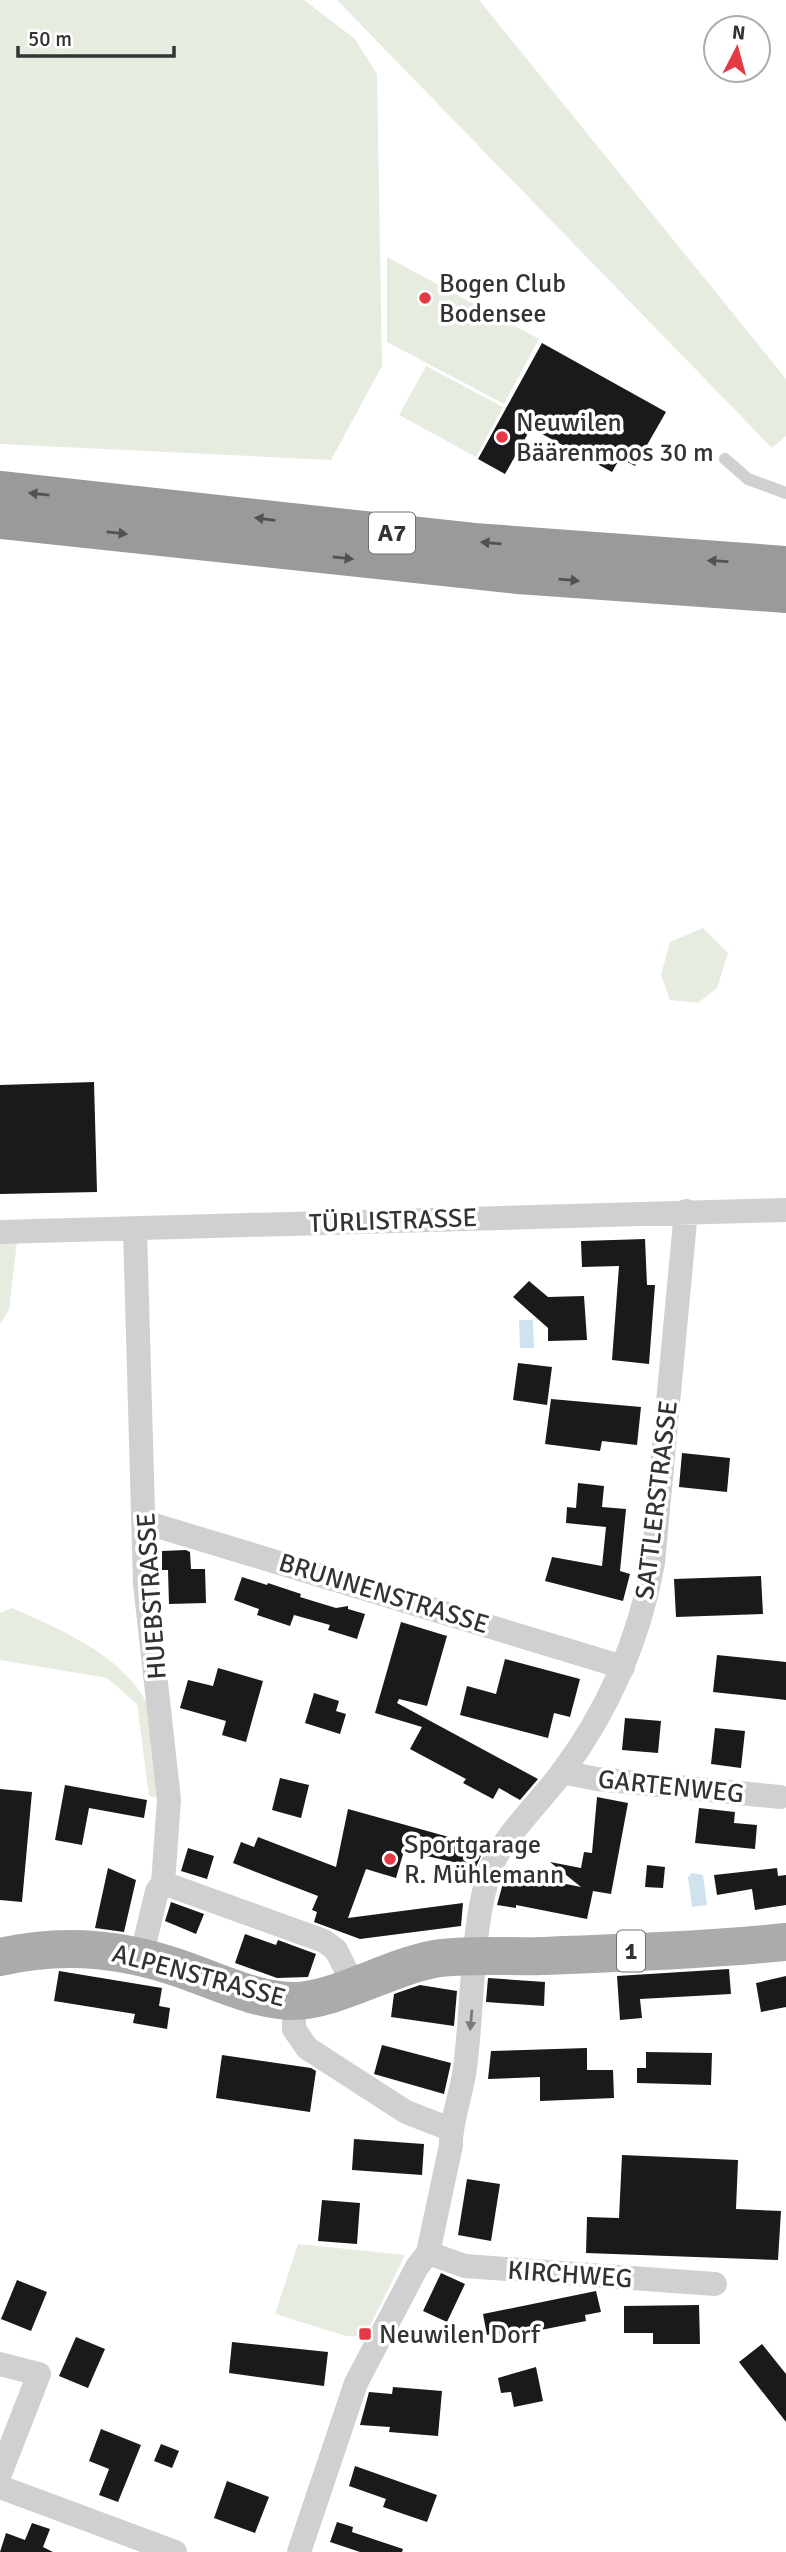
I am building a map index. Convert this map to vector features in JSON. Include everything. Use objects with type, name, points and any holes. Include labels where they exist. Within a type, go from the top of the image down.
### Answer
[{"type":"highway","name":"A7","points":[[0,490],[474,542],[786,565]]},
{"type":"highway","name":"A7","points":[[0,520],[518,575],[786,594]]},
{"type":"main road","name":"1","points":[[476,1956],[540,1956],[786,1942]]},
{"type":"main road","name":"ALPENSTRASSE","points":[[0,1957],[58,1947],[97,1949],[141,1958],[252,1994],[295,2001],[319,1997],[420,1962],[476,1956]]},
{"type":"street","name":"TÜRLISTRASSE","points":[[0,1233],[786,1210]]},
{"type":"street","name":"SATTLERSTRASSE","points":[[428,2253],[451,2145],[450,2129],[456,2120],[463,2085],[483,1903],[493,1863],[562,1772],[590,1730],[624,1667],[642,1616],[653,1563],[686,1211]]},
{"type":"street","name":"HUEBSTRASSE","points":[[135,1229],[147,1605],[168,1789],[163,1882],[157,1891],[141,1958]]},
{"type":"street","name":"BRUNNENSTRASSE","points":[[144,1522],[624,1667]]},
{"type":"street","name":"GARTENWEG","points":[[562,1772],[597,1779],[780,1797]]},
{"type":"street","points":[[163,1882],[324,1941],[336,1950],[353,1984]]},
{"type":"street","points":[[295,2001],[294,2029],[307,2048],[406,2112],[450,2129]]},
{"type":"street","points":[[299,2552],[356,2383],[417,2267],[428,2253]]},
{"type":"street","name":"KIRCHWEG","points":[[428,2253],[465,2266],[715,2284]]},
{"type":"street","points":[[0,2364],[39,2374],[0,2474]]},
{"type":"street","points":[[0,2487],[175,2552]]},
{"type":"lane","points":[[725,459],[748,479],[786,493]]},
{"type":"shaded area","points":[[0,0],[304,0],[355,39],[377,74],[382,366],[331,460],[0,444]]},
{"type":"shaded area","points":[[337,0],[479,0],[786,379],[786,436],[772,448]]},
{"type":"shaded area","name":"Bogen Club Bodensee","points":[[387,257],[539,339],[504,404],[387,342]]},
{"type":"shaded area","points":[[426,366],[503,407],[476,457],[399,415]]},
{"type":"shaded area","points":[[703,928],[728,953],[717,988],[698,1003],[670,1000],[661,975],[670,942]]},
{"type":"shaded area","points":[[17,1242],[9,1310],[0,1324],[0,1243]]},
{"type":"shaded area","points":[[12,1608],[87,1645],[121,1670],[135,1685],[149,1710],[160,1798],[149,1796],[137,1704],[107,1678],[0,1660],[0,1613]]},
{"type":"shaded area","points":[[298,2244],[405,2255],[365,2336],[346,2336],[275,2314]]},
{"type":"water","points":[[519,1320],[533,1320],[534,1348],[520,1348]]},
{"type":"water","points":[[692,1873],[703,1875],[707,1905],[692,1907],[688,1877]]},
{"type":"building","points":[[542,343],[666,412],[635,466],[620,458],[612,472],[531,428],[505,474],[478,459]]},
{"type":"building","points":[[94,1082],[97,1192],[0,1194],[0,1085]]},
{"type":"building","points":[[645,1239],[647,1285],[655,1285],[649,1364],[612,1360],[619,1266],[582,1267],[581,1241]]},
{"type":"building","points":[[529,1281],[548,1297],[584,1296],[587,1340],[548,1341],[548,1328],[513,1297]]},
{"type":"building","points":[[518,1363],[552,1367],[547,1405],[513,1400]]},
{"type":"building","points":[[551,1399],[641,1407],[637,1445],[602,1441],[600,1451],[545,1444]]},
{"type":"building","points":[[682,1453],[730,1458],[727,1492],[679,1487]]},
{"type":"building","points":[[578,1483],[604,1486],[602,1507],[626,1509],[620,1571],[630,1574],[623,1601],[545,1581],[552,1557],[602,1566],[606,1527],[566,1523],[567,1507],[576,1508]]},
{"type":"building","points":[[162,1551],[190,1552],[191,1569],[205,1569],[206,1603],[169,1604],[168,1570],[162,1570]]},
{"type":"building","points":[[761,1576],[763,1614],[676,1617],[674,1579]]},
{"type":"building","points":[[242,1577],[267,1585],[268,1583],[336,1608],[348,1606],[348,1609],[365,1614],[357,1639],[328,1630],[330,1625],[294,1615],[290,1626],[257,1615],[259,1609],[234,1600]]},
{"type":"building","points":[[401,1622],[447,1636],[427,1706],[399,1699],[397,1703],[538,1779],[520,1800],[499,1788],[493,1799],[463,1783],[466,1779],[410,1749],[422,1727],[375,1713]]},
{"type":"building","points":[[717,1655],[786,1662],[786,1700],[713,1692]]},
{"type":"building","points":[[505,1659],[580,1679],[570,1717],[554,1713],[548,1738],[460,1715],[467,1686],[496,1694]]},
{"type":"building","points":[[218,1668],[263,1681],[246,1742],[222,1735],[226,1721],[180,1708],[188,1680],[213,1686]]},
{"type":"building","points":[[314,1693],[339,1701],[336,1711],[346,1714],[340,1734],[305,1723]]},
{"type":"building","points":[[625,1718],[661,1721],[658,1753],[622,1750]]},
{"type":"building","points":[[715,1728],[745,1731],[741,1768],[711,1764]]},
{"type":"building","points":[[280,1778],[309,1785],[301,1818],[272,1810]]},
{"type":"building","points":[[65,1785],[147,1800],[144,1818],[89,1808],[82,1845],[55,1840]]},
{"type":"building","points":[[0,1789],[32,1792],[22,1902],[0,1900]]},
{"type":"building","points":[[597,1797],[628,1803],[611,1894],[593,1891],[587,1919],[516,1905],[516,1908],[497,1905],[506,1872],[581,1887],[550,1862],[581,1868],[584,1852],[592,1853]]},
{"type":"building","points":[[699,1808],[735,1812],[734,1823],[757,1825],[755,1849],[695,1843]]},
{"type":"building","points":[[348,1809],[485,1847],[476,1867],[404,1851],[396,1878],[366,1869],[348,1918],[463,1903],[461,1926],[360,1939],[314,1922],[317,1912],[312,1910],[318,1896],[233,1863],[241,1842],[254,1847],[258,1837],[336,1867]]},
{"type":"building","points":[[188,1848],[214,1856],[207,1879],[181,1871]]},
{"type":"building","points":[[647,1865],[665,1867],[663,1888],[645,1887]]},
{"type":"building","points":[[108,1868],[136,1880],[124,1932],[95,1928]]},
{"type":"building","points":[[777,1868],[778,1876],[786,1875],[786,1905],[755,1910],[752,1889],[717,1895],[714,1875]]},
{"type":"building","points":[[171,1902],[204,1914],[196,1934],[165,1921]]},
{"type":"building","points":[[245,1934],[276,1945],[278,1940],[316,1954],[308,1977],[277,1978],[235,1963]]},
{"type":"building","points":[[729,1969],[731,1994],[640,1999],[642,2018],[620,2020],[617,1976]]},
{"type":"building","points":[[59,1971],[162,1988],[159,2006],[170,2008],[167,2029],[133,2023],[135,2014],[54,2001]]},
{"type":"building","points":[[786,1976],[786,2007],[761,2012],[756,1983]]},
{"type":"building","points":[[488,1978],[545,1982],[544,2006],[486,2002]]},
{"type":"building","points":[[420,1985],[457,1991],[454,2026],[391,2017],[394,1994]]},
{"type":"building","points":[[382,2045],[451,2063],[444,2094],[374,2074]]},
{"type":"building","points":[[587,2048],[587,2070],[613,2070],[614,2098],[540,2101],[540,2077],[488,2079],[491,2051]]},
{"type":"building","points":[[646,2052],[712,2053],[711,2085],[637,2083],[637,2068],[646,2068]]},
{"type":"building","points":[[222,2055],[311,2068],[316,2071],[310,2112],[216,2098]]},
{"type":"building","points":[[354,2139],[424,2144],[422,2175],[352,2170]]},
{"type":"building","points":[[622,2155],[738,2160],[736,2209],[781,2211],[778,2260],[586,2253],[587,2217],[619,2218]]},
{"type":"building","points":[[467,2179],[500,2184],[491,2241],[458,2235]]},
{"type":"building","points":[[322,2200],[360,2203],[357,2244],[318,2241]]},
{"type":"building","points":[[441,2273],[465,2284],[447,2322],[423,2311]]},
{"type":"building","points":[[17,2280],[47,2292],[31,2331],[1,2319]]},
{"type":"building","points":[[596,2291],[601,2312],[585,2315],[586,2321],[500,2338],[499,2332],[487,2335],[483,2314]]},
{"type":"building","points":[[699,2305],[700,2344],[653,2344],[653,2333],[624,2333],[624,2306]]},
{"type":"building","points":[[76,2337],[105,2349],[88,2388],[59,2376]]},
{"type":"building","points":[[232,2342],[328,2352],[324,2386],[229,2373]]},
{"type":"building","points":[[762,2344],[786,2374],[786,2422],[739,2362]]},
{"type":"building","points":[[536,2367],[543,2401],[514,2407],[511,2392],[501,2393],[498,2378]]},
{"type":"building","points":[[393,2387],[442,2391],[438,2436],[389,2432],[390,2427],[360,2425],[369,2392],[392,2394]]},
{"type":"building","points":[[101,2429],[141,2445],[118,2502],[99,2495],[109,2469],[89,2461]]},
{"type":"building","points":[[161,2444],[179,2451],[172,2468],[154,2461]]},
{"type":"building","points":[[355,2466],[437,2495],[427,2522],[383,2507],[386,2499],[349,2486]]},
{"type":"building","points":[[227,2481],[269,2497],[255,2533],[214,2518]]},
{"type":"building","points":[[337,2522],[353,2527],[352,2532],[403,2549],[402,2552],[360,2552],[330,2542]]},
{"type":"building","points":[[32,2523],[50,2529],[43,2547],[53,2552],[0,2552],[6,2533],[25,2540]]},
{"type":"place","name":"Bogen Club Bodensee","points":[[425,298]]},
{"type":"place","name":"Neuwilen Bäärenmoos 30 m","points":[[502,437]]},
{"type":"place","name":"Sportgarage R. Mühlemann","points":[[390,1859]]},
{"type":"place","name":"Neuwilen Dorf","points":[[365,2334]]}]
